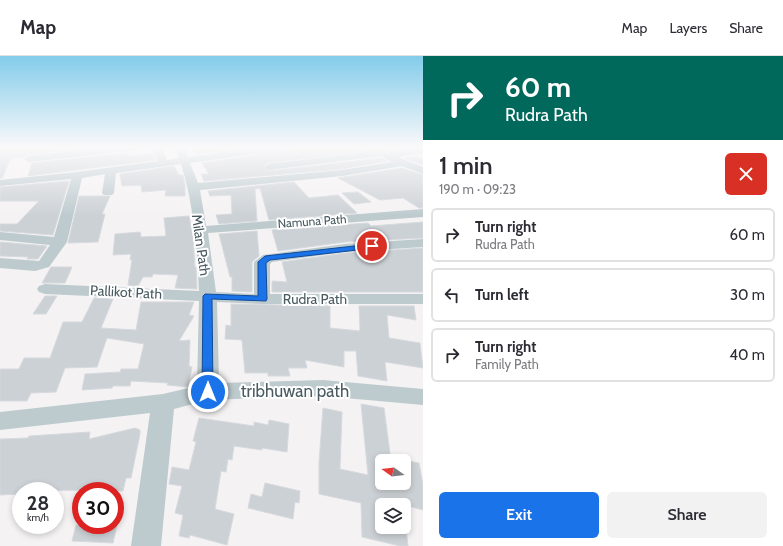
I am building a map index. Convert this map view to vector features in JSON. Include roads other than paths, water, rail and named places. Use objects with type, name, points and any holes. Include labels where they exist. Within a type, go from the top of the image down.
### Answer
[{"type":"street","points":[[16,195],[16,182],[22,170]]},
{"type":"street","points":[[0,183],[112,170]]},
{"type":"street","points":[[108,193],[110,183],[108,179],[112,170]]},
{"type":"street","name":"Milan Path","points":[[189,170],[194,187],[195,201],[201,230],[208,296],[208,392]]},
{"type":"street","points":[[194,187],[361,170]]},
{"type":"street","points":[[0,263],[44,264],[60,242],[77,175]]},
{"type":"street","name":"Namuna Path","points":[[201,230],[423,214]]},
{"type":"street","points":[[0,236],[60,242]]},
{"type":"street","points":[[262,299],[262,262],[268,258],[345,248],[423,243]]},
{"type":"street","name":"Pallikot Path","points":[[45,289],[208,296]]},
{"type":"street","name":"Rudra Path","points":[[208,296],[262,299],[423,299]]},
{"type":"street","name":"tribhuwan path","points":[[0,421],[163,403],[208,392],[323,388],[423,397]]},
{"type":"street","points":[[146,546],[163,403]]}]
